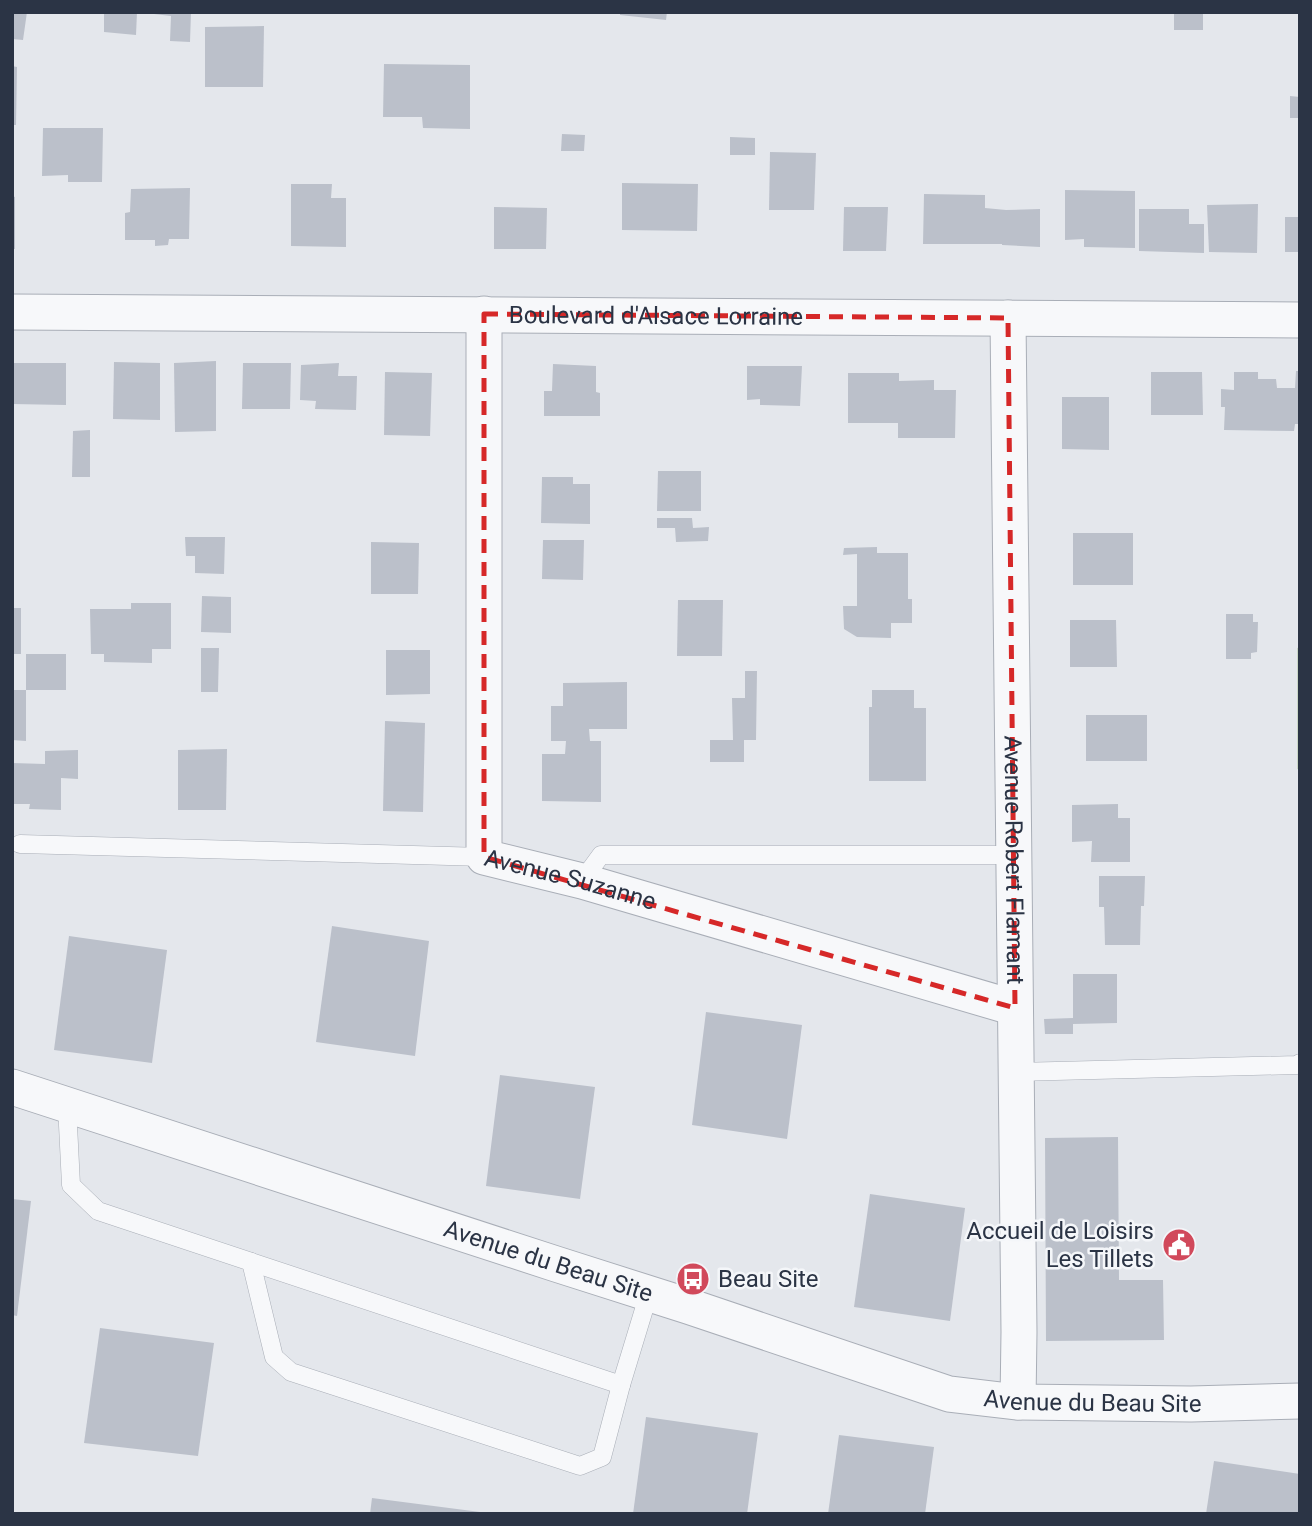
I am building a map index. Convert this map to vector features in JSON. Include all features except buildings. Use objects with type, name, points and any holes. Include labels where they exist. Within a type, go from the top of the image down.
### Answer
[{"type":"street","name":"Boulevard d'Alsace Lorraine","points":[[12,312],[1300,320]]},
{"type":"street","name":"Avenue Suzanne","points":[[484,314],[484,857],[582,881],[1015,1007]]},
{"type":"street","name":"Avenue Robert Flamant","points":[[1008,318],[1018,1402]]},
{"type":"street","name":"Avenue du Beau Site","points":[[12,1087],[649,1293],[949,1394],[1018,1402],[1191,1404],[1300,1401]]},
{"type":"lane","points":[[20,844],[484,857]]},
{"type":"lane","points":[[582,881],[601,855],[1013,855]]},
{"type":"lane","points":[[1015,1072],[1300,1063]]},
{"type":"lane","points":[[67,1105],[71,1185],[98,1211],[621,1385]]},
{"type":"lane","points":[[251,1262],[274,1357],[291,1372],[580,1466],[602,1457],[649,1293]]},
{"type":"highlighted area","points":[[484,314],[1008,318],[1015,1008],[484,857]]},
{"type":"green space","points":[[1300,647],[1300,770],[1297,769],[1297,648]]},
{"type":"place","name":"Accueil de Loisirs Les Tillets","points":[[1179,1245]]},
{"type":"place","name":"Beau Site","points":[[693,1279]]}]
